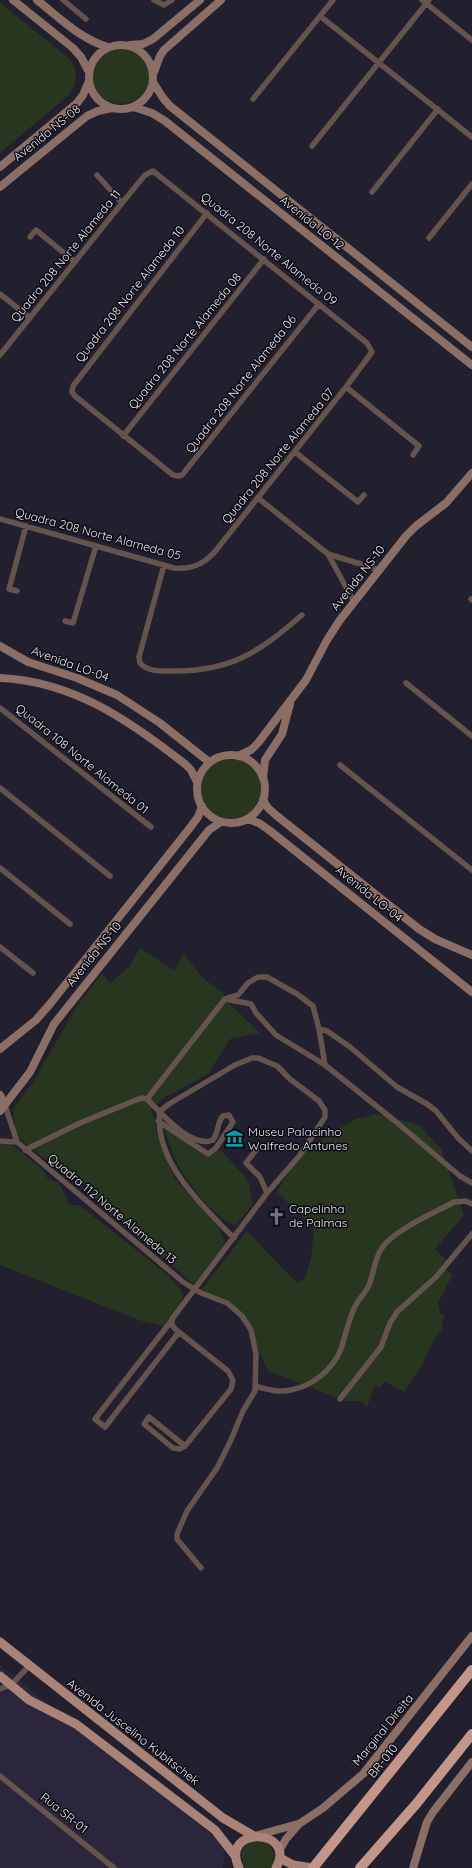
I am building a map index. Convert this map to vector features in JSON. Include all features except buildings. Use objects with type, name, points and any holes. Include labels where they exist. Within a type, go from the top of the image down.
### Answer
[{"type":"highway","name":"BR-010","points":[[313,1868],[472,1670]]},
{"type":"highway","points":[[360,1868],[417,1804],[472,1734]]},
{"type":"main road","name":"Avenida Juscelino Kubitschek","points":[[0,1642],[223,1818],[256,1836],[271,1840],[279,1854],[293,1865],[313,1868]]},
{"type":"main road","points":[[0,1676],[29,1700],[76,1724],[215,1830],[236,1857],[239,1868]]},
{"type":"main road","points":[[236,1857],[241,1843],[256,1836]]},
{"type":"main road","points":[[276,1868],[279,1854]]},
{"type":"street","points":[[13,0],[73,48],[81,57],[89,72]]},
{"type":"street","points":[[37,0],[82,36],[93,42],[108,47],[119,44],[129,45],[146,43],[153,39],[200,0]]},
{"type":"street","points":[[63,0],[86,19]]},
{"type":"street","points":[[154,0],[164,5],[172,0]]},
{"type":"street","points":[[153,73],[164,50],[221,0]]},
{"type":"street","points":[[252,99],[333,0]]},
{"type":"street","points":[[312,146],[379,63],[426,1],[472,40]]},
{"type":"street","points":[[320,16],[472,137]]},
{"type":"street","points":[[129,45],[138,49],[146,56],[153,73],[153,82],[147,96],[133,107]]},
{"type":"street","name":"Avenida NS-08","points":[[108,47],[97,55],[89,72],[89,81],[91,89],[97,98],[113,108]]},
{"type":"street","name":"Avenida NS-08","points":[[0,167],[77,103],[83,95],[89,81]]},
{"type":"street","name":"Avenida LO-12","points":[[153,82],[170,106],[472,347]]},
{"type":"street","name":"Avenida NS-08","points":[[0,187],[86,116],[98,110],[133,107]]},
{"type":"street","name":"Avenida LO-12","points":[[133,107],[154,114],[165,121],[472,366]]},
{"type":"street","points":[[372,192],[438,109]]},
{"type":"street","name":"Quadra 208 Norte Alameda 11","points":[[0,355],[145,175],[151,172]]},
{"type":"street","name":"Quadra 208 Norte Alameda 09","points":[[151,172],[158,174],[207,213],[367,343],[371,348]]},
{"type":"street","points":[[97,175],[122,203]]},
{"type":"street","points":[[429,238],[472,184]]},
{"type":"street","name":"Quadra 208 Norte Alameda 10","points":[[123,436],[76,397],[73,394],[72,388],[75,382],[207,213]]},
{"type":"street","points":[[30,237],[36,230],[75,262]]},
{"type":"street","name":"Quadra 208 Norte Alameda 08","points":[[123,436],[264,259]]},
{"type":"street","points":[[0,294],[30,318]]},
{"type":"street","name":"Quadra 208 Norte Alameda 06","points":[[123,436],[173,475],[179,476],[184,474],[319,304]]},
{"type":"street","name":"Quadra 208 Norte Alameda 07","points":[[191,567],[201,564],[211,556],[371,356],[371,348]]},
{"type":"street","points":[[346,387],[419,446],[413,455]]},
{"type":"street","points":[[295,452],[358,502],[364,495]]},
{"type":"street","name":"Avenida NS-10","points":[[209,762],[225,756],[238,756],[256,746],[310,673],[332,631],[410,531],[444,505],[472,473]]},
{"type":"street","name":"Avenida NS-10","points":[[457,491],[472,482]]},
{"type":"street","points":[[258,498],[328,554],[380,570]]},
{"type":"street","name":"Quadra 208 Norte Alameda 05","points":[[0,518],[164,565],[178,568],[191,567]]},
{"type":"street","points":[[17,591],[9,589],[26,526]]},
{"type":"street","points":[[65,621],[73,623],[96,546]]},
{"type":"street","points":[[328,554],[354,602]]},
{"type":"street","points":[[164,565],[139,657],[140,663],[146,668],[160,671],[186,671],[222,666],[262,648],[302,614]]},
{"type":"street","name":"Avenida LO-04","points":[[0,646],[28,662],[84,680],[117,695],[160,723],[209,762]]},
{"type":"street","points":[[0,678],[20,680],[59,689],[106,709],[138,728],[185,764],[194,773],[202,806],[208,814],[221,822],[234,822],[248,819],[260,808],[263,800]]},
{"type":"street","points":[[406,683],[472,736]]},
{"type":"street","name":"Avenida NS-10","points":[[263,800],[265,788],[263,778],[265,760],[281,736],[289,707],[296,693]]},
{"type":"street","name":"Quadra 108 Norte Alameda 01","points":[[0,708],[151,827]]},
{"type":"street","points":[[238,756],[253,764],[263,778]]},
{"type":"street","points":[[197,782],[201,772],[209,762]]},
{"type":"street","points":[[340,765],[472,870]]},
{"type":"street","points":[[0,788],[110,876]]},
{"type":"street","name":"Avenida LO-04","points":[[263,800],[268,808],[277,816],[414,926],[435,939],[472,955]]},
{"type":"street","name":"Avenida NS-10","points":[[0,1049],[36,1020],[50,1004],[189,830],[198,817],[202,806]]},
{"type":"street","name":"Avenida LO-04","points":[[248,819],[259,823],[269,830],[472,992]]},
{"type":"street","name":"Avenida NS-10","points":[[2,1108],[30,1072],[54,1024],[200,840],[209,830],[221,822]]},
{"type":"street","points":[[0,868],[70,924]]},
{"type":"street","points":[[0,947],[33,973]]},
{"type":"street","points":[[147,1099],[225,999],[238,994],[248,983],[258,977],[267,977],[297,994],[313,1006],[320,1029],[325,1065]]},
{"type":"street","points":[[225,999],[251,1004],[256,1013],[276,1035],[325,1065],[395,1121],[460,1176],[472,1182]]},
{"type":"street","points":[[320,1029],[327,1031],[350,1047],[397,1087],[436,1111],[458,1138],[472,1151]]},
{"type":"street","points":[[179,1332],[105,1427],[95,1419],[196,1288],[234,1238],[267,1194],[300,1155],[325,1117],[325,1110],[319,1101],[290,1079],[277,1066],[258,1058],[244,1061],[160,1111],[158,1121],[166,1148],[176,1171],[201,1205],[234,1238]]},
{"type":"street","points":[[0,1095],[2,1108],[16,1142],[0,1141]]},
{"type":"street","points":[[25,1150],[136,1099],[147,1099],[180,1130],[201,1140],[213,1140],[217,1135],[221,1119],[224,1116],[229,1116],[233,1122],[216,1148],[208,1154],[158,1121]]},
{"type":"street","name":"Quadra 112 Norte Alameda 13","points":[[16,1142],[176,1277],[206,1295],[227,1303],[242,1316],[251,1330],[256,1354],[255,1386]]},
{"type":"street","points":[[259,1146],[246,1163],[260,1177],[267,1194]]},
{"type":"street","points":[[201,1568],[177,1539],[178,1534],[187,1511],[217,1468],[243,1411],[255,1391],[255,1386],[271,1390],[290,1391],[306,1386],[326,1372],[335,1360],[340,1349],[357,1302],[365,1293],[369,1284],[374,1263],[381,1249],[388,1241],[454,1202],[466,1200],[472,1204]]},
{"type":"street","points":[[340,1399],[382,1346],[390,1323],[397,1312],[436,1277],[472,1234]]},
{"type":"street","points":[[172,1319],[172,1325],[228,1371],[233,1380],[231,1390],[185,1446],[180,1449],[174,1448],[144,1424],[149,1417],[185,1446]]},
{"type":"street","name":"Marginal Direita","points":[[298,1824],[323,1808],[363,1774],[472,1636]]},
{"type":"street","points":[[0,1689],[11,1685],[29,1666]]},
{"type":"street","points":[[413,1868],[427,1822],[432,1812],[472,1762]]},
{"type":"street","name":"Rua SR-01","points":[[0,1776],[114,1868]]},
{"type":"street","points":[[256,1836],[298,1824]]},
{"type":"street","points":[[279,1854],[286,1839],[298,1824]]},
{"type":"shaded area","points":[[0,1665],[225,1845],[223,1868],[0,1868]]},
{"type":"green space","points":[[0,3],[70,59],[76,72],[76,77],[74,86],[69,95],[0,153]]},
{"type":"green space","points":[[121,48],[132,50],[141,56],[147,65],[149,76],[147,87],[141,96],[132,102],[121,104],[110,102],[101,96],[95,87],[93,76],[95,65],[101,56],[110,50]]},
{"type":"green space","points":[[231,759],[248,764],[256,772],[261,789],[256,806],[248,814],[231,819],[214,814],[206,806],[201,789],[206,772],[214,764]]},
{"type":"green space","points":[[140,948],[174,970],[184,954],[202,977],[224,994],[225,999],[260,1033],[230,1039],[208,1074],[164,1098],[151,1108],[159,1141],[176,1180],[219,1227],[225,1244],[196,1286],[99,1204],[83,1182],[60,1171],[16,1136],[13,1109],[35,1079],[76,1007],[102,973],[110,983],[129,967]]},
{"type":"green space","points":[[377,1114],[419,1125],[441,1149],[464,1215],[435,1249],[446,1260],[440,1267],[453,1274],[438,1303],[440,1313],[444,1315],[445,1318],[442,1322],[442,1329],[436,1336],[422,1365],[404,1392],[384,1381],[381,1388],[375,1385],[367,1407],[361,1401],[346,1401],[268,1371],[240,1311],[201,1290],[247,1231],[297,1283],[305,1279],[311,1258],[314,1228],[277,1192],[297,1158],[326,1137],[355,1119]]},
{"type":"green space","points":[[163,1126],[208,1157],[220,1150],[244,1175],[249,1184],[253,1204],[236,1226],[219,1216],[211,1209],[189,1183],[174,1157]]},
{"type":"green space","points":[[0,1142],[9,1143],[15,1147],[42,1169],[48,1179],[59,1183],[70,1205],[79,1205],[169,1276],[182,1291],[183,1298],[164,1326],[142,1321],[0,1265]]},
{"type":"green space","points":[[264,1841],[274,1853],[274,1860],[271,1868],[245,1868],[242,1861],[244,1847],[250,1842]]},
{"type":"place","name":"Museu Palacinho Walfredo Antunes","points":[[235,1139]]},
{"type":"place","name":"Capelinha de Palmas","points":[[276,1216]]}]
